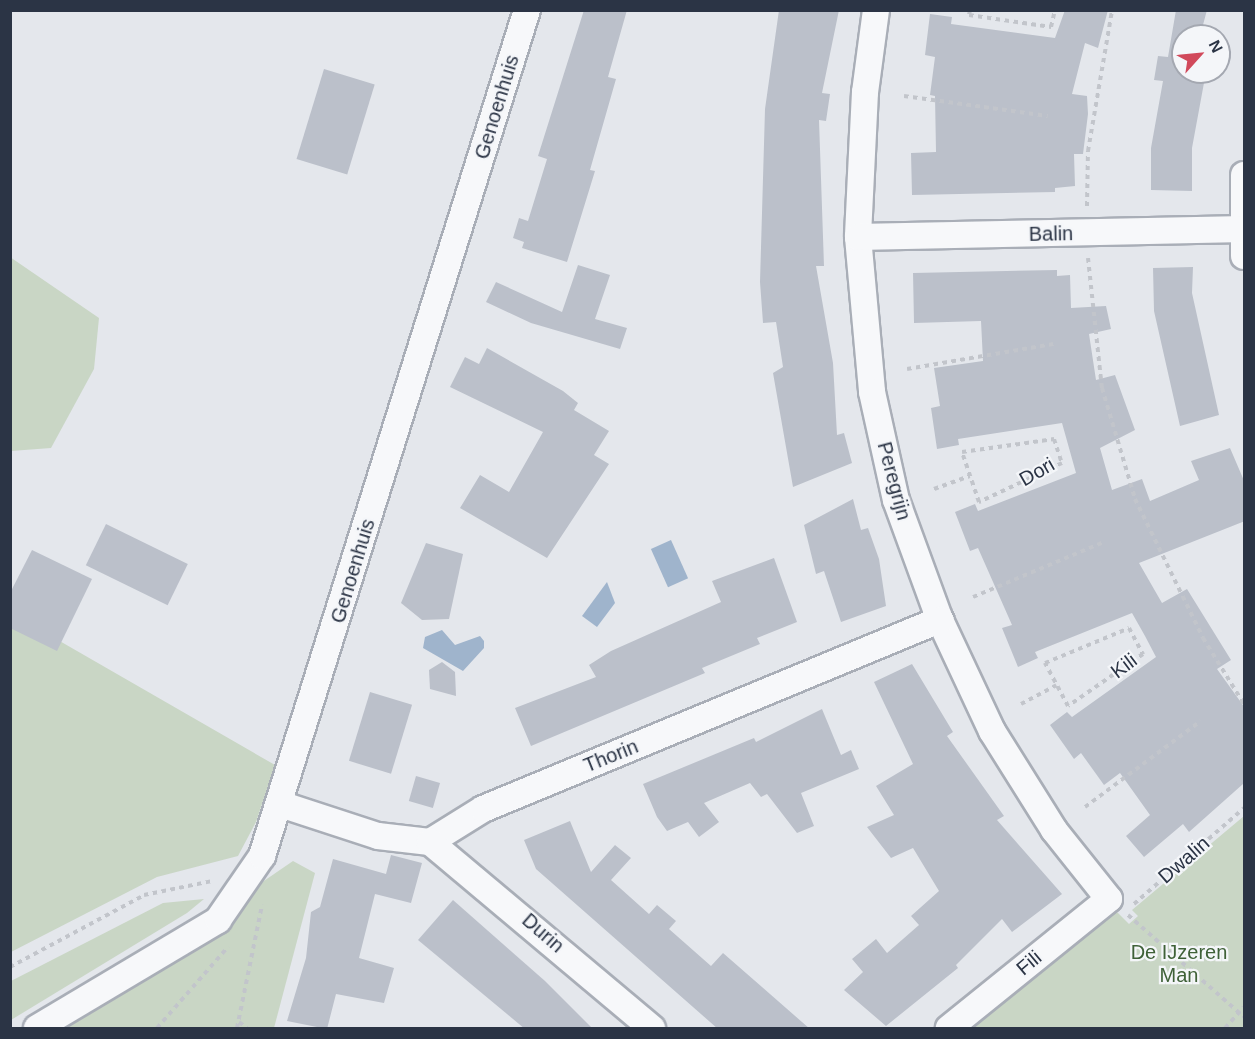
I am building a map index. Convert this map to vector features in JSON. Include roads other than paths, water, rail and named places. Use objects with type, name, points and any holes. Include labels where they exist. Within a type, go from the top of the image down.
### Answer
[{"type":"street","name":"Genoenhuis","points":[[37,1029],[218,920],[254,887],[527,10]]},
{"type":"street","name":"Peregrijn","points":[[876,10],[864,103],[858,237],[874,403],[896,500],[940,620],[1014,771],[1117,906]]},
{"type":"street","points":[[1245,176],[1245,256]]},
{"type":"street","name":"Balin","points":[[858,237],[1244,230]]},
{"type":"street","name":"Thorin","points":[[430,842],[483,809],[940,620]]},
{"type":"street","points":[[280,804],[369,833],[430,842]]},
{"type":"street","name":"Durin","points":[[430,842],[652,1029]]},
{"type":"street","name":"Fili","points":[[949,1029],[1117,906]]},
{"type":"water","points":[[671,540],[688,578],[668,587],[651,549]]},
{"type":"water","points":[[607,582],[615,603],[597,627],[582,616]]},
{"type":"water","points":[[442,630],[455,645],[480,636],[484,641],[484,648],[463,671],[423,648],[425,637]]},
{"type":"park label","name":"De IJzeren Man","points":[[1179,964]]}]
